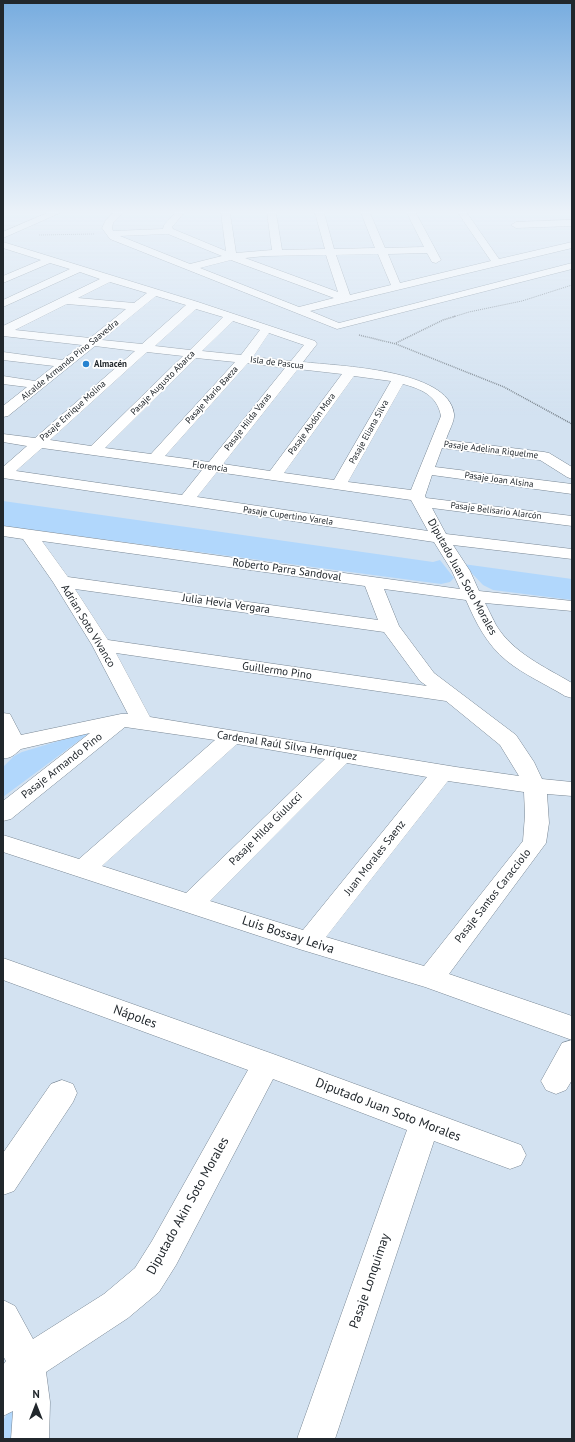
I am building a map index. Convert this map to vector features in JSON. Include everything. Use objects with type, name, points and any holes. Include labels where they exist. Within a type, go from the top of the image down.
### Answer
[{"type":"street","points":[[3,304],[54,280]]},
{"type":"street","points":[[3,332],[105,280]]},
{"type":"street","points":[[117,280],[267,328]]},
{"type":"street","points":[[225,280],[300,310],[332,325],[341,326],[450,286],[462,280]]},
{"type":"street","points":[[295,280],[346,299]]},
{"type":"street","points":[[340,280],[346,299]]},
{"type":"street","points":[[394,280],[397,287]]},
{"type":"street","points":[[447,280],[450,286]]},
{"type":"street","points":[[300,310],[397,287],[450,286],[485,280]]},
{"type":"street","name":"Alcalde Armando Pino Saavedra","points":[[6,408],[38,385],[155,292]]},
{"type":"street","points":[[65,300],[136,307]]},
{"type":"street","name":"Pasaje Enrique Molina","points":[[7,470],[194,304]]},
{"type":"street","name":"Pasaje Augusto Abarca","points":[[94,451],[231,316]]},
{"type":"street","name":"Pasaje Hilda Varas","points":[[186,501],[311,344],[267,328]]},
{"type":"street","name":"Pasaje Mario Baeza","points":[[154,460],[244,360],[267,328]]},
{"type":"street","name":"Isla de Pascua","points":[[3,332],[350,372],[399,379],[432,392],[446,405],[448,416],[420,485],[419,499]]},
{"type":"street","points":[[3,356],[64,364]]},
{"type":"street","name":"Pasaje Abdón Mora","points":[[274,476],[350,372]]},
{"type":"street","name":"Pasaje Eliana Silva","points":[[339,485],[399,379]]},
{"type":"street","points":[[3,380],[38,385]]},
{"type":"street","name":"Florencia","points":[[3,438],[339,485],[419,499]]},
{"type":"street","name":"Pasaje Adelina Riquelme","points":[[438,443],[544,456],[572,474]]},
{"type":"street","name":"Pasaje Cupertino Varela","points":[[7,470],[7,474],[17,476],[440,538],[572,554]]},
{"type":"street","name":"Pasaje Joan Alsina","points":[[426,470],[572,490]]},
{"type":"street","name":"Pasaje Belisario Alarcón","points":[[419,499],[572,521]]},
{"type":"street","name":"Diputado Juan Soto Morales","points":[[419,499],[440,538],[461,571],[487,626],[499,642],[514,657],[572,692]]},
{"type":"street","name":"Roberto Parra Sandoval","points":[[3,530],[474,596],[572,606]]},
{"type":"street","name":"Adrian Soto Vivanco","points":[[28,534],[62,582],[102,645],[132,721]]},
{"type":"street","name":"Julia Hevia Vergara","points":[[62,582],[390,627]]},
{"type":"street","name":"Pasaje Santos Caracciolo","points":[[372,582],[390,627],[427,677],[508,740],[518,754],[534,786],[538,830],[534,843],[430,978]]},
{"type":"street","name":"Guillermo Pino","points":[[102,645],[452,696]]},
{"type":"street","points":[[3,719],[7,748]]},
{"type":"street","name":"Cardenal Raúl Silva Henríquez","points":[[7,748],[132,721],[342,754],[442,773],[572,790]]},
{"type":"street","name":"Pasaje Armando Pino","points":[[3,813],[132,721]]},
{"type":"street","points":[[83,869],[232,737]]},
{"type":"street","name":"Pasaje Hilda Giulucci","points":[[191,904],[342,754]]},
{"type":"street","name":"Juan Morales Saenz","points":[[308,942],[442,773]]},
{"type":"street","name":"Luis Bossay Leiva","points":[[3,843],[308,942],[430,978],[572,1028]]},
{"type":"street","name":"Nápoles","points":[[3,969],[266,1064]]},
{"type":"street","points":[[556,1080],[572,1052]]},
{"type":"street","name":"Diputado Juan Soto Morales","points":[[266,1064],[510,1155]]},
{"type":"street","name":"Diputado Akin Soto Morales","points":[[3,1397],[26,1365],[116,1306],[147,1280],[164,1253],[266,1064]]},
{"type":"street","points":[[3,1180],[62,1093]]},
{"type":"street","name":"Pasaje Lonquimay","points":[[316,1439],[425,1123]]},
{"type":"street","points":[[3,1318],[26,1365],[31,1388],[33,1410],[30,1439]]},
{"type":"path","points":[[396,344],[403,339],[443,320],[469,312],[522,301],[572,285]]},
{"type":"path","points":[[341,326],[353,334],[396,344],[504,387],[572,424]]},
{"type":"shaded area","points":[[3,501],[433,562],[440,560],[454,578],[450,582],[441,584],[3,526]]},
{"type":"shaded area","points":[[463,564],[572,579],[572,600],[493,590],[483,585]]},
{"type":"shaded area","points":[[92,731],[3,797],[3,767],[14,756],[22,752]]},
{"type":"shaded area","points":[[20,1390],[15,1439],[3,1439],[3,1421]]},
{"type":"place","name":"Almacén","points":[[86,364]]}]
